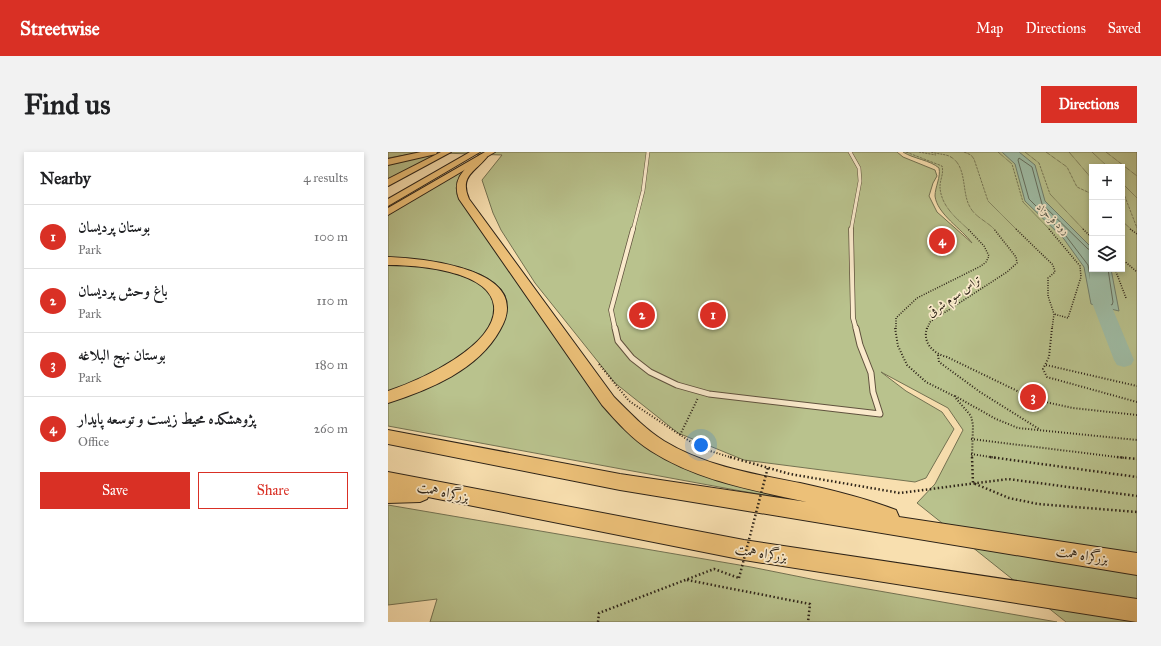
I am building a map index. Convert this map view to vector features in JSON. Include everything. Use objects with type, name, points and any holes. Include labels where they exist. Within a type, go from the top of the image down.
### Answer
[{"type":"highway","points":[[388,162],[433,152]]},
{"type":"highway","points":[[388,192],[459,152]]},
{"type":"highway","points":[[388,203],[483,154]]},
{"type":"highway","points":[[483,154],[461,181],[460,186],[464,199],[608,401],[636,430],[676,457],[731,478],[832,499],[942,533]]},
{"type":"highway","points":[[388,261],[437,265],[473,275],[494,288],[499,295],[502,304],[498,322],[481,345],[468,357],[449,371],[432,380],[388,397]]},
{"type":"highway","name":"بزرگراه همت","points":[[388,437],[620,482],[1137,564]]},
{"type":"highway","name":"بزرگراه همت","points":[[388,480],[744,550],[1137,611]]},
{"type":"highway","points":[[388,494],[443,492]]},
{"type":"main road","points":[[388,183],[447,152]]},
{"type":"main road","points":[[388,212],[483,154]]},
{"type":"lane","points":[[648,152],[643,191],[611,310],[618,341],[632,358],[650,372],[677,385],[701,392],[880,414],[873,392],[871,373],[860,345],[853,318],[850,234],[860,181],[859,168],[850,152]]},
{"type":"path","points":[[906,152],[942,166],[944,173],[941,179],[940,194],[944,206],[973,232],[989,256],[986,262],[981,266],[917,298],[896,318],[895,326],[897,341],[907,365],[926,382],[1002,422],[1032,431],[1040,430],[1137,440]]},
{"type":"path","name":"تراس سوم شرقی","points":[[919,152],[948,156],[955,160],[960,166],[962,172],[962,182],[965,196],[971,209],[990,224],[1016,257],[1017,263],[1006,272],[930,322],[926,332],[928,345],[938,355]]},
{"type":"path","name":"تراس سوم شرقی","points":[[931,152],[942,155]]},
{"type":"path","points":[[964,152],[974,158],[988,201],[1053,265],[1055,272],[1048,278],[1047,290],[1054,314],[1049,358],[1043,369],[1047,377],[1137,402]]},
{"type":"path","points":[[998,152],[1012,164],[1023,202],[1056,236],[1080,266],[1081,277],[1068,318],[1054,314]]},
{"type":"path","points":[[1025,152],[1040,163],[1050,194],[1090,236]]},
{"type":"path","points":[[1046,152],[1067,167],[1077,187],[1089,193]]},
{"type":"path","points":[[1069,152],[1089,175]]},
{"type":"path","points":[[1092,152],[1105,164]]},
{"type":"path","points":[[1106,152],[1137,176]]},
{"type":"path","points":[[1125,186],[1137,198]]},
{"type":"path","points":[[1125,196],[1137,228]]},
{"type":"path","points":[[1125,225],[1137,234]]},
{"type":"path","points":[[1125,262],[1137,272]]},
{"type":"path","points":[[1116,272],[1126,298]]},
{"type":"path","points":[[1040,430],[974,388],[939,362],[938,355],[947,357],[1036,400],[1073,408],[1137,416]]},
{"type":"path","points":[[1046,365],[1137,386]]},
{"type":"path","points":[[680,435],[701,392]]},
{"type":"path","points":[[954,396],[971,416],[973,425],[971,440],[973,483]]},
{"type":"path","points":[[971,440],[1137,459]]},
{"type":"path","points":[[971,454],[1137,477]]},
{"type":"path","points":[[598,622],[599,613],[714,569],[739,578],[768,467],[790,474]]},
{"type":"path","points":[[973,483],[1008,478],[1137,496]]},
{"type":"path","points":[[973,483],[1009,498],[1038,504],[1137,512]]},
{"type":"path","points":[[686,580],[810,604],[808,622]]},
{"type":"green space","points":[[388,152],[423,152],[388,158]]},
{"type":"green space","points":[[423,152],[897,152],[903,157],[935,170],[937,176],[929,196],[937,212],[972,243],[945,215],[937,203],[935,196],[939,168],[931,163],[903,152],[1137,152],[1137,622],[1066,622],[917,503],[935,484],[963,430],[948,408],[881,372],[906,391],[942,412],[954,429],[926,478],[915,482],[744,460],[678,433],[615,383],[535,283],[501,230],[493,213],[482,180],[502,155],[441,153],[388,181],[388,163]]},
{"type":"green space","points":[[477,161],[460,177],[458,181],[457,186],[460,198],[638,438],[844,508],[741,491],[388,426],[388,400],[439,379],[507,312],[506,299],[503,292],[494,283],[482,275],[467,269],[450,265],[388,258],[388,215]]},
{"type":"green space","points":[[388,264],[444,270],[482,284],[496,300],[497,316],[483,339],[444,370],[388,392]]},
{"type":"green space","points":[[388,505],[751,567],[816,580],[1057,622],[430,622],[437,599],[388,605]]},
{"type":"water","points":[[1002,152],[1019,152],[1035,165],[1045,201],[1089,245],[1089,272],[1112,272],[1119,311],[1091,304],[1084,267],[1064,239],[1025,201],[1015,164]]},
{"type":"waterway","name":"رود فرحزاد","points":[[1097,272],[1100,300],[1124,360]]},
{"type":"place","name":"پژوهشکده محیط زیست و توسعه پایدار","points":[[942,241]]},
{"type":"place","name":"باغ وحش پردیسان","points":[[642,315]]},
{"type":"place","name":"بوستان پردیسان","points":[[713,315]]},
{"type":"place","name":"بوستان نهج البلاغه","points":[[1033,397]]}]
